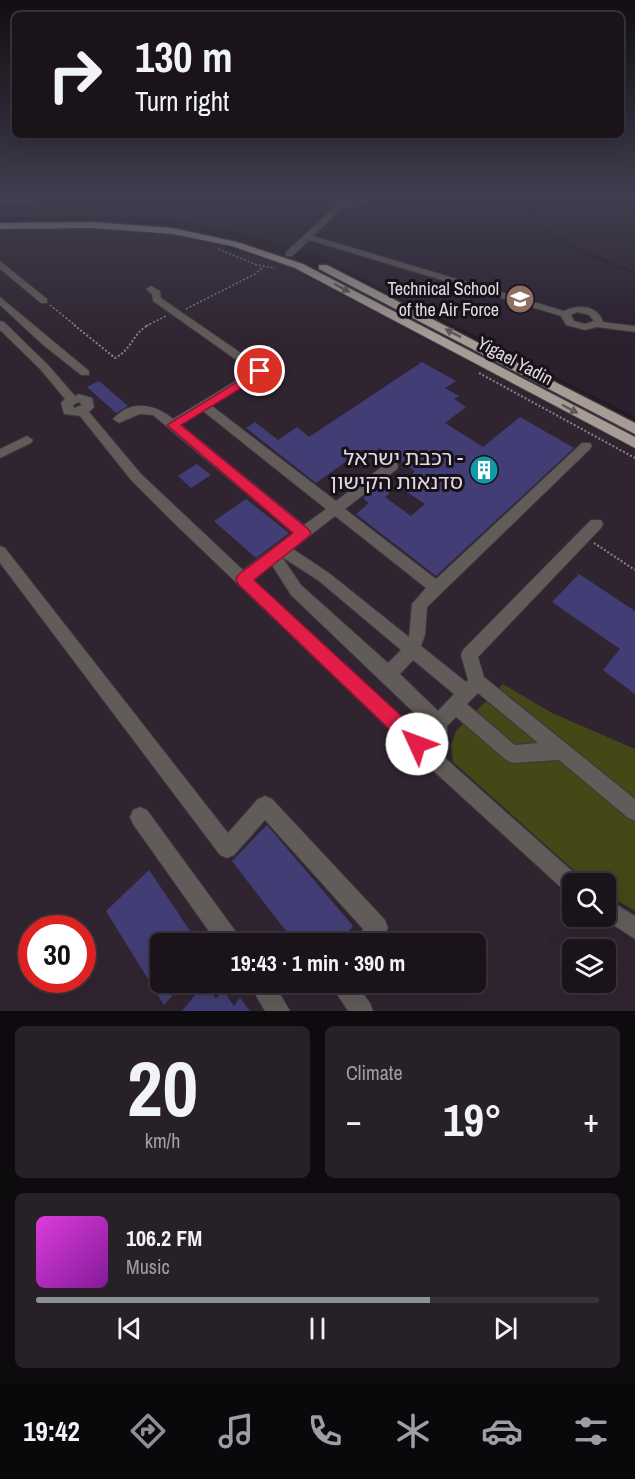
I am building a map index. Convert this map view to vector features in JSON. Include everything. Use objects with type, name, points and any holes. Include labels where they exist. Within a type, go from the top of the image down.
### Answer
[{"type":"main road","name":"Yigael Yadin","points":[[230,243],[288,262],[635,443]]},
{"type":"main road","name":"Yigael Yadin","points":[[252,243],[289,254],[351,280],[635,429]]},
{"type":"street","points":[[289,254],[301,243]]},
{"type":"street","points":[[329,243],[565,314],[575,309],[586,310],[598,318],[597,324]]},
{"type":"street","points":[[0,264],[44,301]]},
{"type":"street","points":[[151,289],[156,293],[156,299],[260,371],[173,425]]},
{"type":"street","points":[[0,300],[46,342],[85,373]]},
{"type":"street","points":[[565,314],[567,320],[580,327],[597,324],[635,329]]},
{"type":"street","points":[[0,324],[77,405],[136,477],[434,760],[562,875]]},
{"type":"street","points":[[27,350],[46,342]]},
{"type":"street","points":[[204,406],[438,589]]},
{"type":"street","points":[[119,419],[134,411],[151,409],[303,533]]},
{"type":"street","points":[[0,454],[27,440]]},
{"type":"street","points":[[388,674],[413,649],[416,642],[417,613],[420,604],[586,446]]},
{"type":"street","points":[[243,579],[392,466]]},
{"type":"street","points":[[438,723],[466,693],[469,655],[596,524]]},
{"type":"street","points":[[0,552],[227,848],[265,806],[377,928],[374,933]]},
{"type":"street","points":[[278,552],[324,577],[466,693],[561,751],[635,811]]},
{"type":"street","points":[[278,552],[296,590],[438,723],[439,746],[434,760]]},
{"type":"street","points":[[466,693],[512,754],[561,751]]},
{"type":"street","points":[[140,817],[223,933]]},
{"type":"street","points":[[616,916],[635,928]]},
{"type":"street","points":[[267,993],[279,1011]]},
{"type":"street","points":[[348,993],[362,1011]]},
{"type":"path","points":[[214,248],[264,266],[278,268]]},
{"type":"path","points":[[44,301],[115,358],[125,353],[142,328],[255,274],[264,266]]},
{"type":"path","points":[[476,371],[635,458]]},
{"type":"path","points":[[584,537],[635,570]]},
{"type":"shaded area","points":[[0,243],[207,243],[263,259],[294,270],[635,450],[635,1011],[0,1011]]},
{"type":"shaded area","points":[[279,243],[564,243],[583,254],[635,274],[635,417],[307,251]]},
{"type":"shaded area","points":[[571,243],[635,243],[635,272]]},
{"type":"green space","points":[[503,684],[552,713],[635,749],[635,911],[616,900],[616,873],[577,873],[453,762],[451,745],[456,731]]},
{"type":"building","name":"רכבת ישראל - סדנאות הקישון","points":[[422,362],[456,381],[445,388],[459,396],[454,399],[466,407],[445,423],[483,447],[520,417],[574,448],[436,576],[356,514],[369,503],[363,498],[380,485],[390,493],[385,497],[411,516],[425,504],[398,486],[415,471],[380,448],[370,455],[362,450],[316,483],[246,428],[255,422],[278,440],[297,427],[309,437]]},
{"type":"building","points":[[99,381],[128,406],[116,413],[87,387]]},
{"type":"building","points":[[197,464],[211,475],[191,488],[178,476]]},
{"type":"building","points":[[246,499],[289,533],[256,558],[214,521]]},
{"type":"building","points":[[579,574],[635,611],[635,694],[603,670],[620,649],[552,602]]},
{"type":"building","points":[[267,825],[353,926],[348,933],[288,933],[232,861]]},
{"type":"building","points":[[149,870],[192,933],[150,933],[150,982],[106,911]]},
{"type":"building","points":[[157,993],[174,993],[164,1005]]},
{"type":"building","points":[[197,993],[212,993],[216,999],[221,993],[225,993],[234,1006],[240,998],[250,1011],[182,1011]]},
{"type":"place","name":"Technical School of the Air Force","points":[[520,299]]},
{"type":"place","name":"רכבת ישראל - סדנאות הקישון","points":[[484,470]]},
{"type":"route","points":[[260,371],[173,425],[303,533],[243,579],[417,744]]}]
